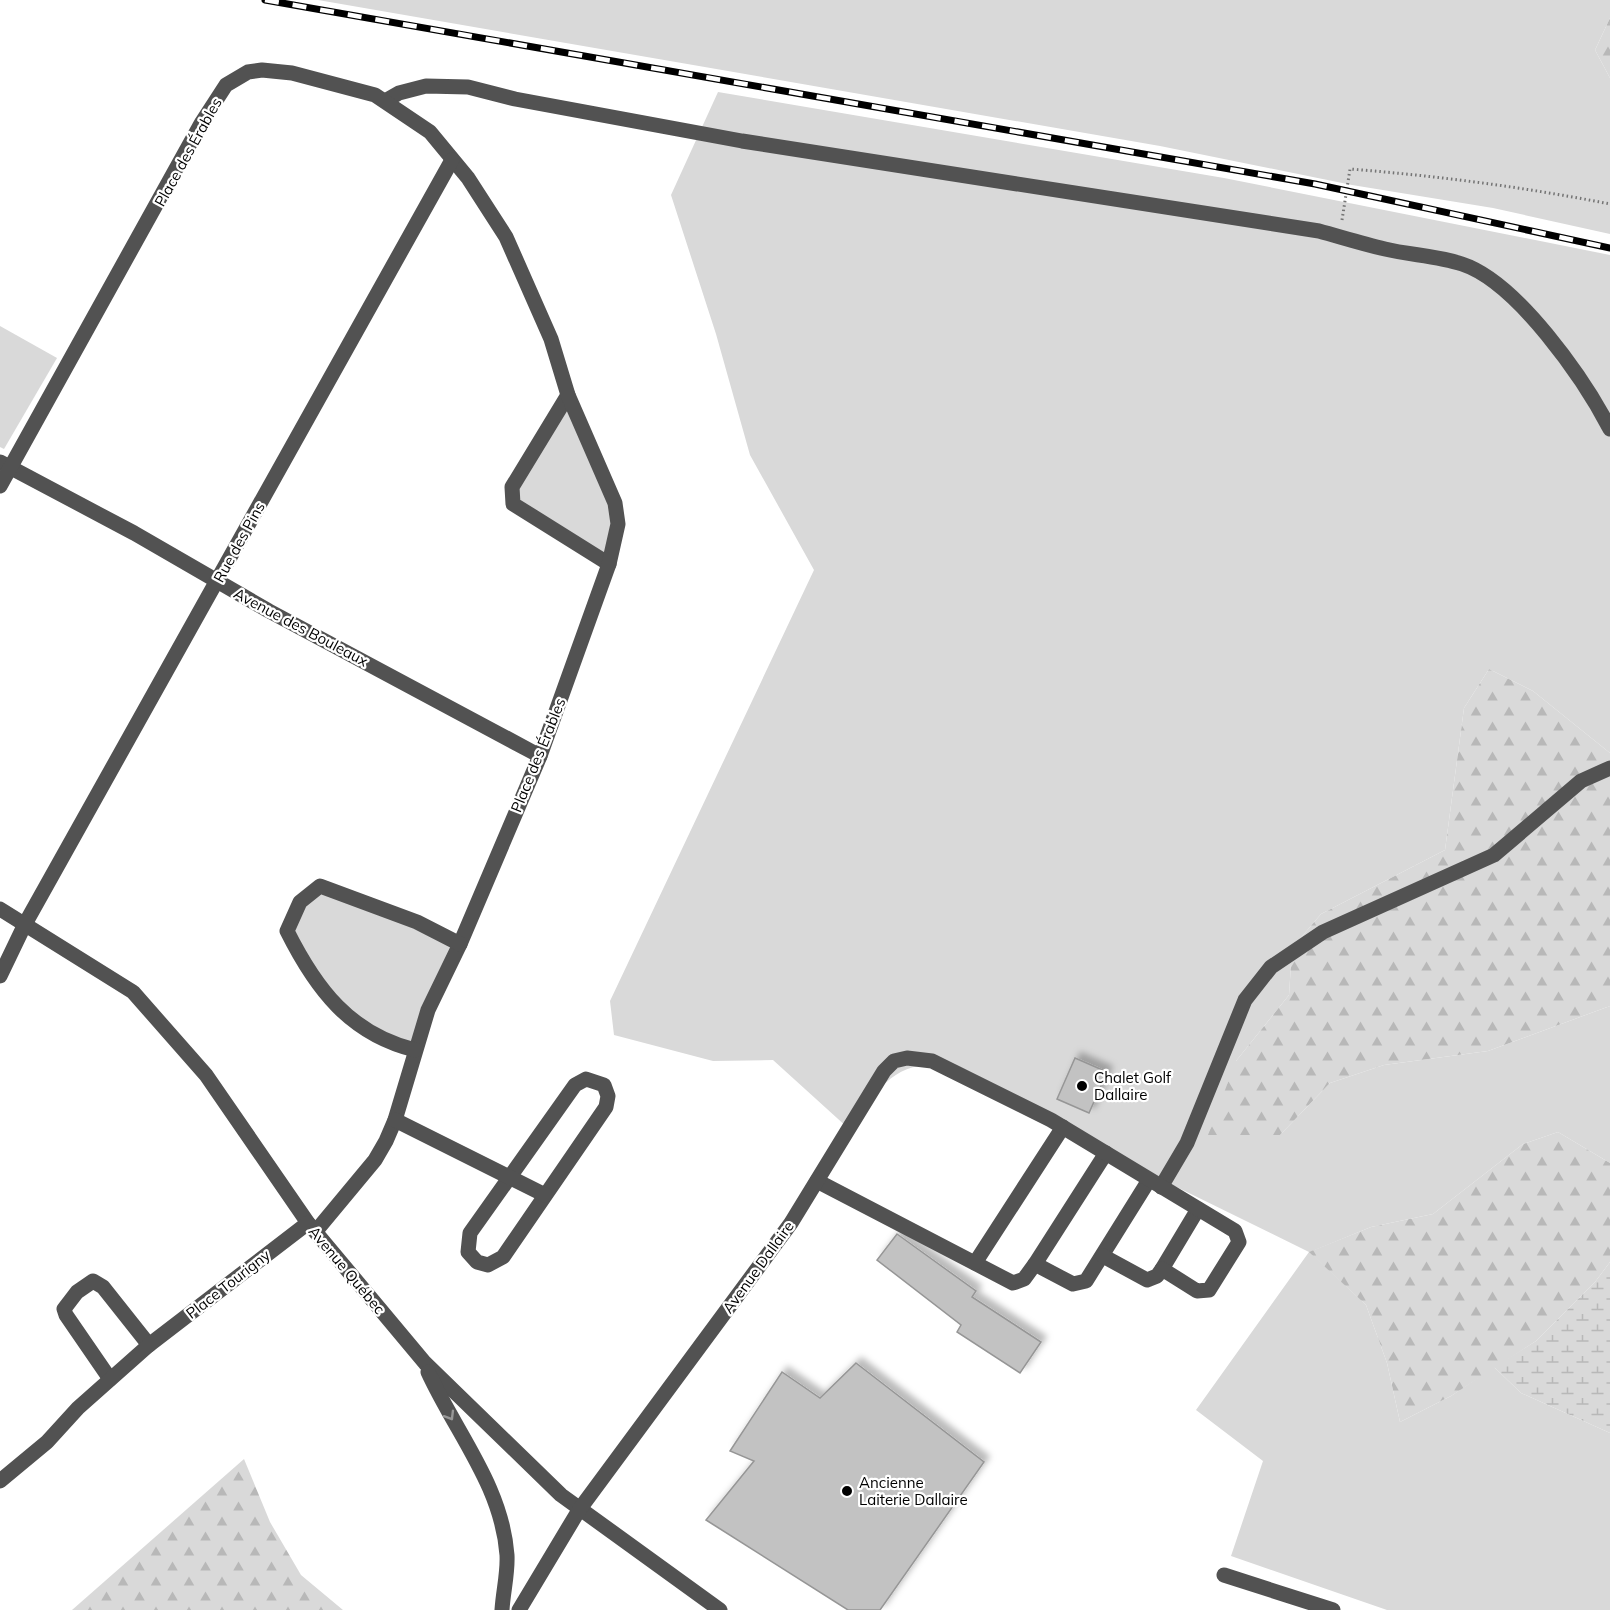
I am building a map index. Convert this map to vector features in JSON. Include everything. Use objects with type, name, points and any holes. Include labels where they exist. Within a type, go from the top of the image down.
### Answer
[{"type":"street","name":"Place des Érables","points":[[0,486],[5,465],[160,201],[202,122],[226,84],[255,71],[292,73],[375,95],[430,132],[468,178],[506,237],[551,339],[568,395],[615,503],[616,541],[540,756],[460,944],[428,1010],[395,1120],[375,1160],[312,1227]]},
{"type":"street","points":[[385,101],[399,93],[426,86],[468,87],[515,99],[742,141],[1319,231],[1383,249],[1462,264],[1488,277],[1511,295],[1559,352],[1610,429]]},
{"type":"street","name":"Rue des Pins","points":[[25,924],[452,160]]},
{"type":"street","points":[[568,395],[512,487],[513,504],[609,564]]},
{"type":"street","name":"Avenue des Bouleaux","points":[[5,465],[134,533],[217,581],[540,756]]},
{"type":"street","points":[[1035,1264],[1073,1284],[1086,1281],[1187,1143],[1245,1000],[1271,967],[1323,932],[1494,855],[1581,781],[1610,768]]},
{"type":"street","points":[[415,1050],[388,1043],[348,1018],[306,968],[287,931],[300,902],[320,886],[417,922],[460,944]]},
{"type":"street","name":"Avenue Québec","points":[[0,909],[133,992],[206,1075],[312,1227],[425,1363],[488,1426],[579,1510],[720,1610]]},
{"type":"street","points":[[0,976],[25,924]]},
{"type":"street","name":"Avenue Dallaire","points":[[519,1610],[579,1510],[791,1224],[871,1088],[894,1061],[907,1058],[932,1061],[1057,1124],[1235,1231],[1239,1242],[1209,1290],[1197,1291],[1162,1269]]},
{"type":"street","points":[[586,1079],[599,1082],[607,1090],[606,1107],[545,1195],[503,1257],[488,1265],[477,1262],[468,1252],[468,1239],[509,1176],[575,1085],[586,1079]]},
{"type":"street","points":[[395,1120],[545,1195]]},
{"type":"street","points":[[975,1263],[1057,1124]]},
{"type":"street","points":[[817,1181],[1013,1282],[1024,1279],[1035,1264],[1106,1153]]},
{"type":"street","points":[[1103,1256],[1147,1280],[1157,1276],[1198,1209]]},
{"type":"street","name":"Place Tourigny","points":[[0,1481],[47,1442],[110,1379],[149,1345],[312,1227]]},
{"type":"street","points":[[110,1379],[66,1315],[64,1309],[76,1292],[93,1281],[103,1287],[149,1345]]},
{"type":"street","points":[[425,1363],[445,1409],[485,1473],[500,1516],[507,1557],[502,1610]]},
{"type":"street","points":[[1224,1575],[1333,1610]]},
{"type":"path","points":[[1340,237],[1350,169],[1444,177],[1552,192],[1610,204]]},
{"type":"green space","points":[[318,0],[1610,0],[1610,18],[1595,50],[1610,78],[1610,234],[1493,208],[1352,185],[1160,146]]},
{"type":"green space","points":[[1610,18],[1610,78],[1595,50]]},
{"type":"green space","points":[[718,92],[1224,178],[1610,255],[1610,753],[1533,691],[1489,669],[1464,708],[1445,850],[1321,914],[1292,948],[1289,995],[1236,1061],[1280,1135],[1330,1083],[1384,1065],[1488,1051],[1610,1006],[1610,1163],[1558,1132],[1523,1144],[1433,1214],[1371,1227],[1310,1252],[1366,1305],[1387,1363],[1400,1422],[1451,1396],[1494,1367],[1521,1393],[1610,1433],[1610,1610],[1387,1610],[1231,1556],[1263,1461],[1196,1410],[1309,1252],[930,1066],[916,1067],[893,1077],[873,1096],[848,1128],[773,1060],[713,1061],[614,1035],[610,1001],[814,570],[750,455],[716,334],[671,195]]},
{"type":"green space","points":[[0,326],[57,358],[4,449],[0,447]]},
{"type":"green space","points":[[568,395],[615,503],[609,564],[528,515],[512,487]]},
{"type":"green space","points":[[1489,669],[1533,691],[1610,753],[1610,1006],[1488,1051],[1384,1065],[1330,1083],[1280,1135],[1208,1135],[1236,1061],[1289,995],[1292,948],[1321,914],[1445,850],[1464,708]]},
{"type":"green space","points":[[320,886],[460,944],[415,1050],[348,1018],[287,931]]},
{"type":"green space","points":[[1558,1132],[1610,1163],[1610,1262],[1595,1282],[1536,1341],[1451,1396],[1400,1422],[1387,1363],[1366,1305],[1309,1252],[1371,1227],[1433,1214],[1523,1144]]},
{"type":"green space","points":[[1610,1262],[1610,1433],[1521,1393],[1494,1367],[1536,1341],[1595,1282]]},
{"type":"green space","points":[[244,1459],[270,1522],[301,1575],[343,1610],[72,1610]]},
{"type":"building","name":"Chalet Golf Dallaire","points":[[1075,1058],[1107,1072],[1089,1113],[1057,1099]]},
{"type":"building","points":[[897,1234],[976,1291],[972,1297],[1041,1342],[1020,1373],[957,1332],[961,1325],[877,1260]]},
{"type":"building","name":"Ancienne Laiterie Dallaire","points":[[856,1363],[984,1462],[880,1610],[848,1610],[706,1520],[754,1461],[730,1451],[782,1372],[820,1398]]},
{"type":"railway","points":[[265,0],[1315,184],[1610,248]]},
{"type":"place","name":"Chalet Golf Dallaire","points":[[1082,1086]]},
{"type":"place","name":"Ancienne Laiterie Dallaire","points":[[847,1491]]}]
